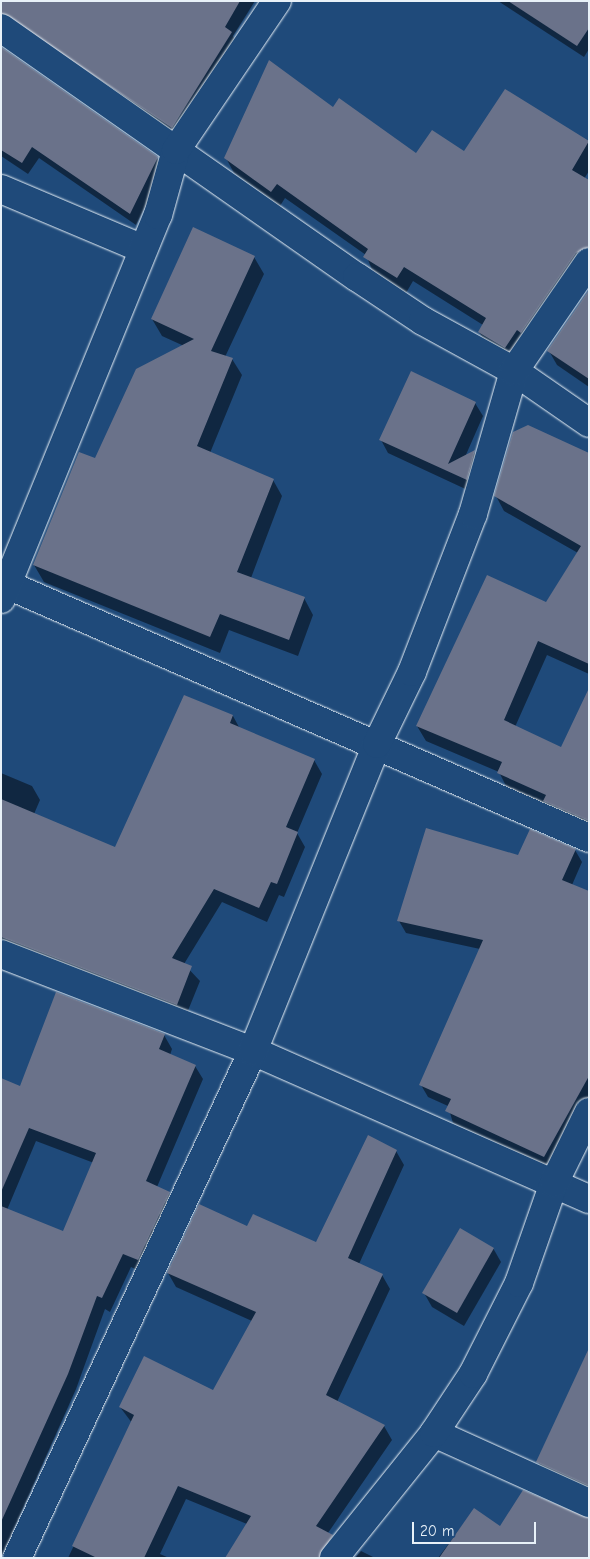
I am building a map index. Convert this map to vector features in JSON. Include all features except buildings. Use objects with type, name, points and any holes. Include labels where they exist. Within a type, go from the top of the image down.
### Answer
[{"type":"street","points":[[277,1],[176,150],[143,248],[3,589],[377,744],[589,838]]},
{"type":"street","points":[[1,28],[423,321],[514,371],[589,423]]},
{"type":"street","points":[[1,189],[143,248]]},
{"type":"street","points":[[1,1552],[16,1558],[253,1051],[377,744],[412,672],[473,514],[514,371],[589,262]]},
{"type":"street","points":[[1,954],[253,1051],[589,1199]]},
{"type":"street","points":[[334,1558],[434,1433],[497,1329],[519,1283],[554,1183],[589,1112]]},
{"type":"street","points":[[434,1433],[589,1503]]}]
